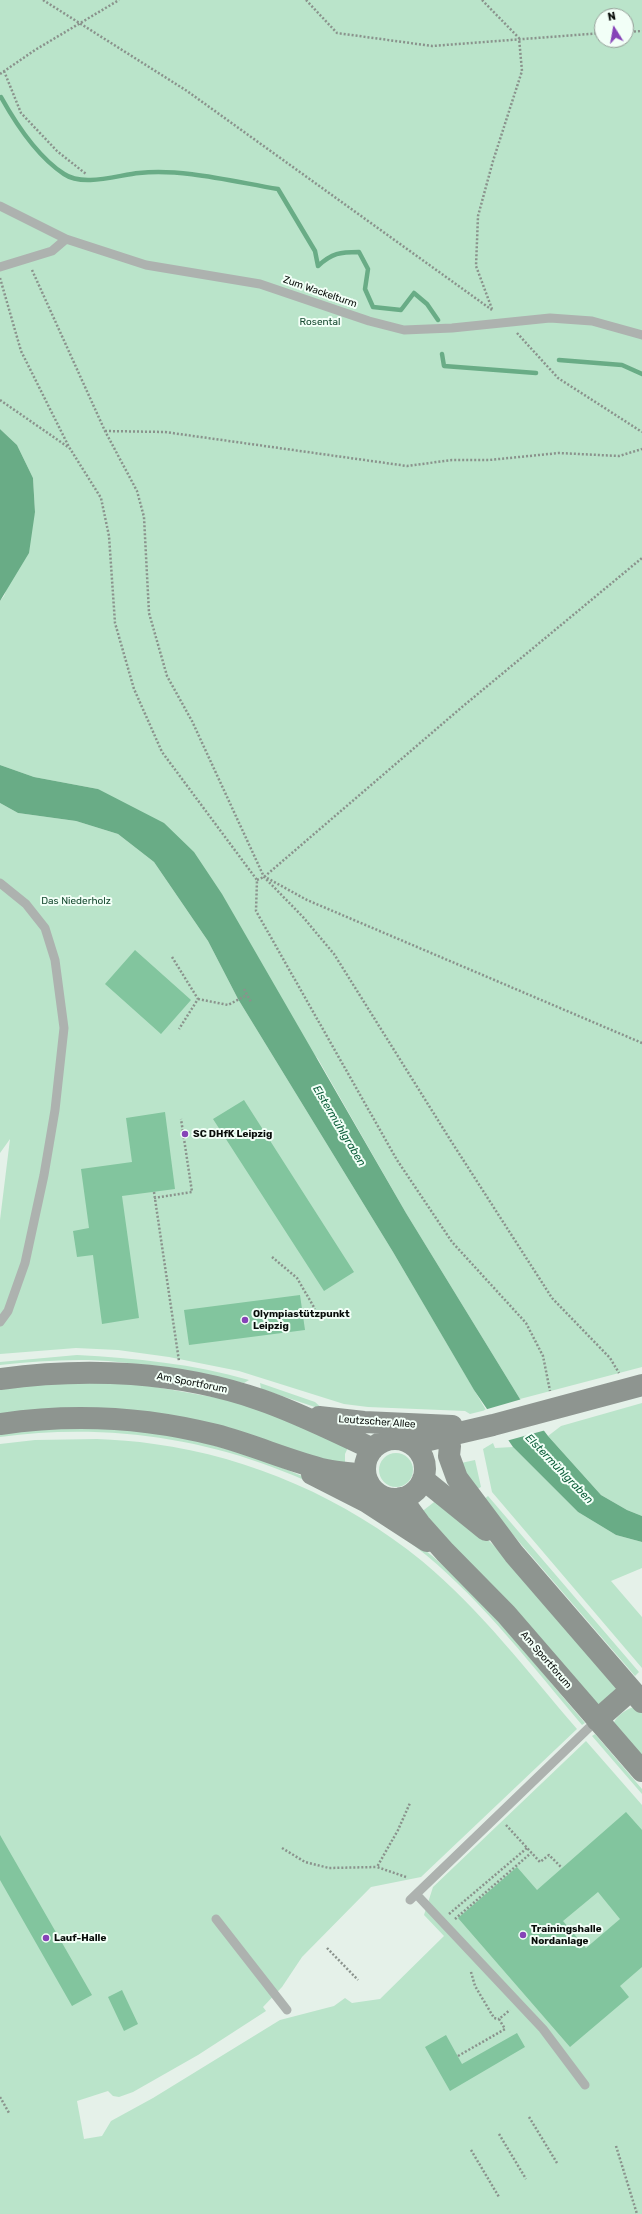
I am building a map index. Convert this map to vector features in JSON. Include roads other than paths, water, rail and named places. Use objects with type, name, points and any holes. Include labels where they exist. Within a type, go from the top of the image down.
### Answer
[{"type":"main road","name":"Am Sportforum","points":[[0,1379],[32,1374],[80,1372],[152,1376],[182,1381],[234,1392],[262,1400],[372,1449]]},
{"type":"main road","name":"Leutzscher Allee","points":[[419,1461],[493,1425],[635,1387]]},
{"type":"main road","name":"Leutzscher Allee","points":[[262,1400],[336,1420],[453,1426],[493,1425]]},
{"type":"main road","name":"Am Sportforum","points":[[0,1424],[35,1419],[100,1417],[162,1423],[218,1436],[328,1471],[366,1475]]},
{"type":"main road","name":"Leutzscher Allee","points":[[419,1461],[493,1425]]},
{"type":"main road","points":[[419,1461],[414,1491],[401,1498],[392,1498],[379,1494],[369,1484],[365,1465],[372,1449],[379,1443],[391,1439],[404,1440],[419,1461],[514,1554]]},
{"type":"main road","points":[[450,1446],[449,1456],[457,1478],[514,1554],[637,1696],[597,1720]]},
{"type":"main road","name":"Am Sportforum","points":[[271,1454],[367,1502],[445,1552]]},
{"type":"main road","name":"Am Sportforum","points":[[401,1498],[420,1524],[445,1552],[502,1609],[642,1771]]},
{"type":"lane","name":"Zum Wackelturm","points":[[0,206],[66,239],[146,264],[260,284],[370,321],[404,330],[452,328],[550,318],[592,321],[642,335]]},
{"type":"lane","points":[[0,267],[52,251],[66,239]]},
{"type":"lane","points":[[0,882],[26,904],[45,928],[55,960],[64,1028],[55,1110],[44,1175],[25,1263],[8,1311],[0,1322]]},
{"type":"lane","points":[[585,2085],[543,2029],[441,1920],[414,1897],[597,1720]]},
{"type":"lane","points":[[216,1919],[287,2010]]},
{"type":"water","points":[[0,429],[17,445],[33,478],[35,512],[29,553],[0,601]]},
{"type":"water","name":"Elstermühlgraben","points":[[0,765],[34,777],[98,789],[164,823],[194,852],[222,894],[406,1213],[520,1399],[548,1436],[601,1495],[627,1510],[642,1516],[642,1542],[616,1535],[578,1512],[513,1447],[474,1390],[393,1252],[238,999],[208,941],[154,862],[118,834],[76,821],[18,813],[0,803]]},
{"type":"waterway","points":[[1,97],[28,139],[45,159],[54,167],[72,178],[91,180],[139,173],[173,172],[208,176],[278,189],[315,251],[318,266],[328,258],[337,254],[359,252],[368,269],[365,289],[373,307],[401,310],[414,293],[427,304],[438,320]]},
{"type":"waterway","points":[[442,354],[444,366],[536,373]]},
{"type":"waterway","points":[[559,360],[622,365],[642,374]]},
{"type":"place","name":"SC DHfK Leipzig","points":[[185,1134]]},
{"type":"place","name":"Olympiastützpunkt Leipzig","points":[[245,1320]]},
{"type":"place","name":"Trainingshalle Nordanlage","points":[[523,1935]]},
{"type":"place","name":"Lauf-Halle","points":[[46,1938]]},
{"type":"park label","name":"Rosental","points":[[320,322]]},
{"type":"park label","name":"Das Niederholz","points":[[76,901]]}]
